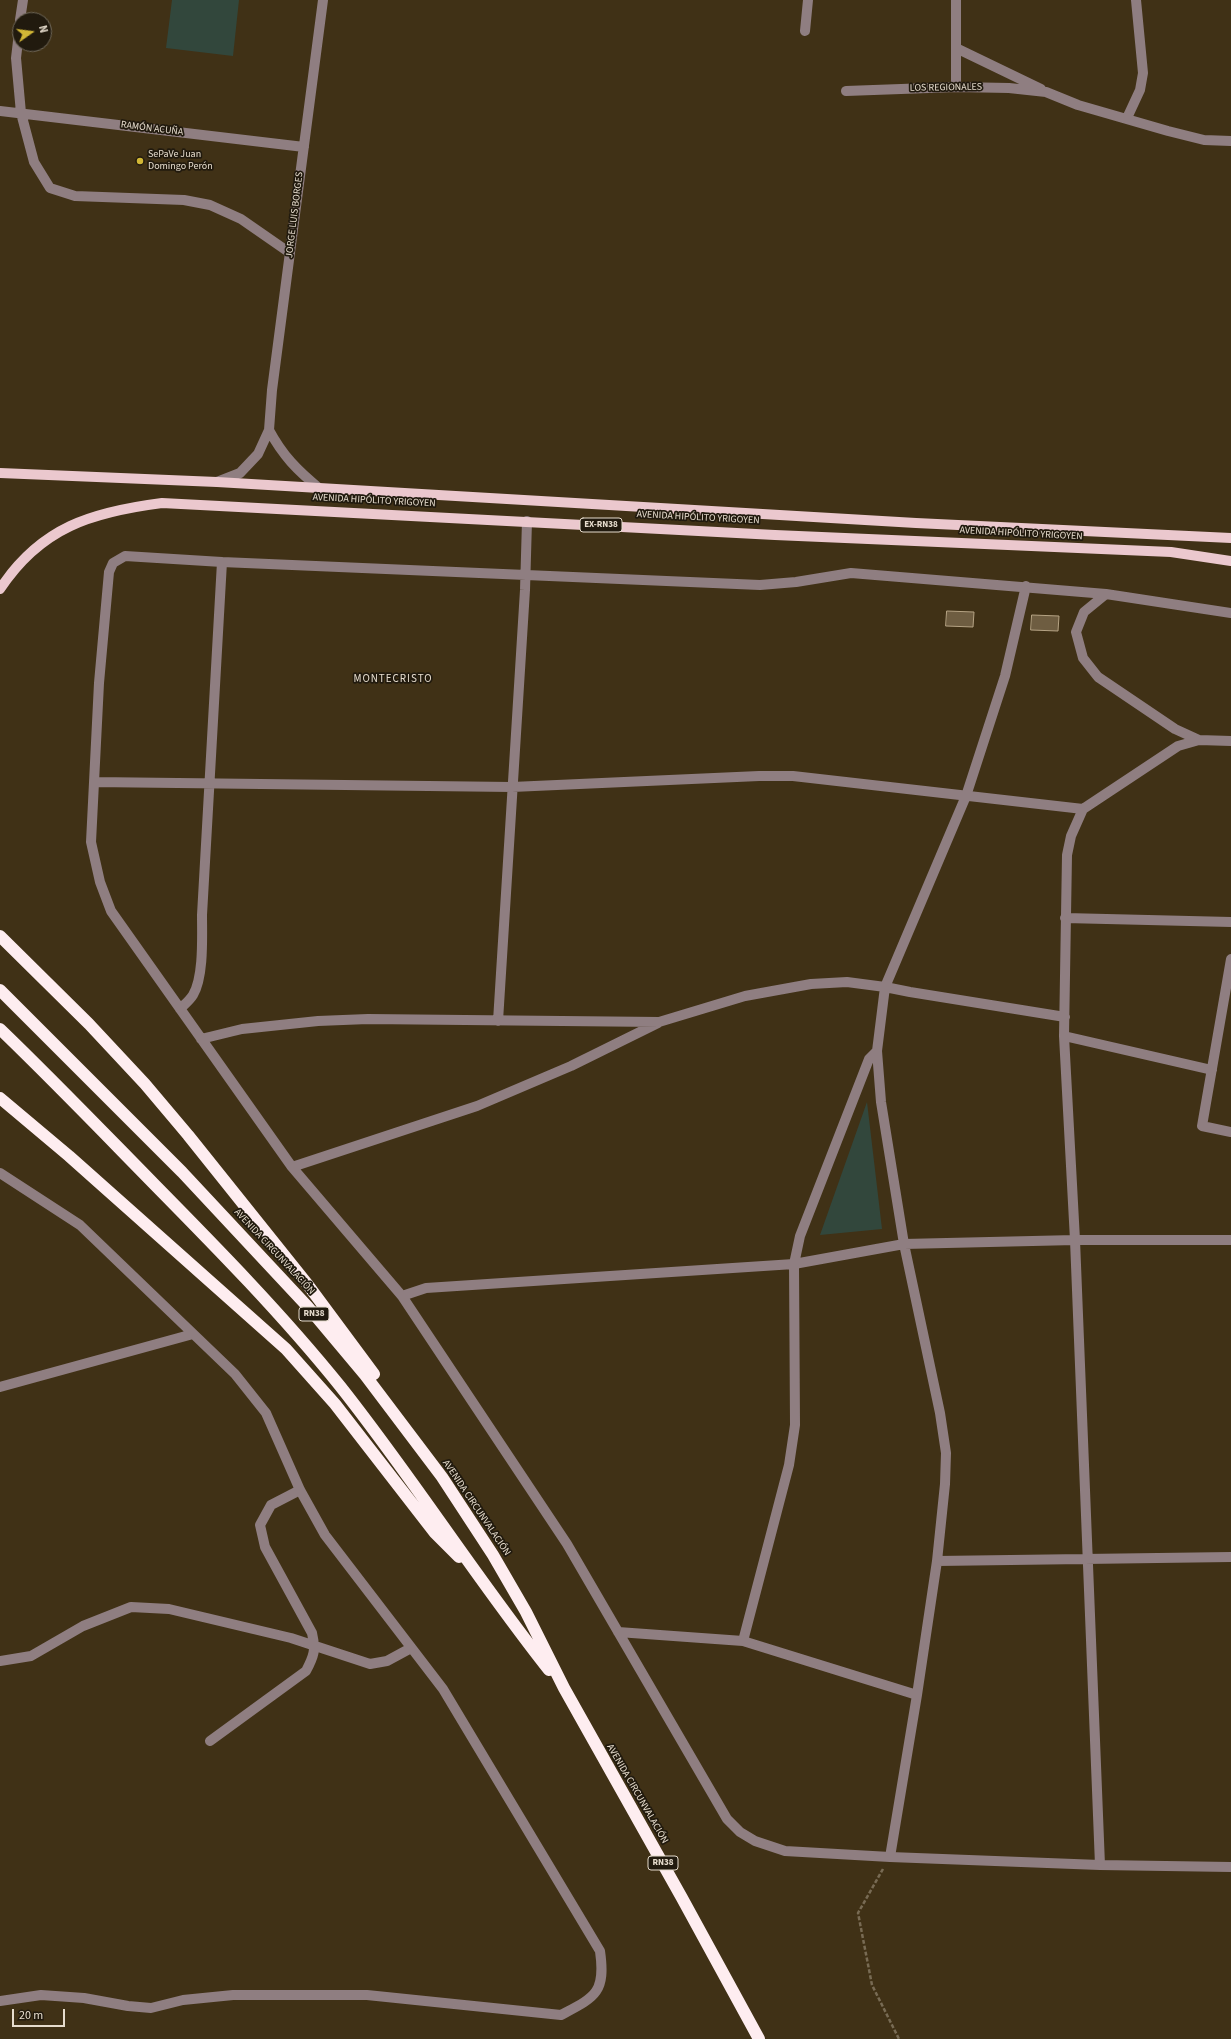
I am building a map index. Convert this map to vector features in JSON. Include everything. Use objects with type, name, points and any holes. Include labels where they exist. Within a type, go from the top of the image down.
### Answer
[{"type":"highway","points":[[0,936],[114,1051],[145,1084],[188,1135],[308,1285],[377,1378],[442,1477]]},
{"type":"highway","name":"AVENIDA CIRCUNVALACIÓN","points":[[0,990],[182,1172],[308,1307],[365,1375],[442,1477],[493,1554],[526,1612],[564,1688],[759,2039]]},
{"type":"highway","name":"AVENIDA CIRCUNVALACIÓN","points":[[0,1028],[216,1247],[287,1323],[345,1392],[418,1490],[520,1633],[564,1688]]},
{"type":"highway","points":[[0,1098],[69,1156],[286,1349],[335,1404],[435,1532],[484,1582]]},
{"type":"main road","name":"AVENIDA HIPÓLITO YRIGOYEN","points":[[0,473],[217,482],[992,527],[1231,538]]},
{"type":"main road","name":"AVENIDA HIPÓLITO YRIGOYEN","points":[[0,589],[11,572],[30,552],[65,528],[94,516],[122,508],[162,503],[1171,552],[1231,561]]},
{"type":"street","points":[[21,12],[23,0]]},
{"type":"street","name":"JORGE LUIS BORGES","points":[[217,482],[240,473],[258,454],[269,430],[272,390],[323,0]]},
{"type":"street","points":[[805,31],[808,0]]},
{"type":"street","points":[[956,0],[956,88]]},
{"type":"street","points":[[1127,118],[1140,90],[1143,73],[1136,0]]},
{"type":"street","name":"LOS REGIONALES","points":[[956,48],[1046,92],[1078,105],[1188,136],[1231,142]]},
{"type":"street","points":[[17,52],[21,113],[34,162],[50,188],[75,196],[184,200],[210,205],[241,219],[290,253]]},
{"type":"street","name":"LOS REGIONALES","points":[[846,90],[1009,88],[1046,92]]},
{"type":"street","name":"RAMÓN ACUÑA","points":[[0,111],[304,147]]},
{"type":"street","points":[[269,430],[280,449],[295,469],[320,489]]},
{"type":"street","points":[[498,1021],[527,521]]},
{"type":"street","points":[[1231,613],[1106,594],[1026,586],[851,573],[796,582],[760,585],[222,562],[125,556],[113,563],[109,572],[108,580],[100,683],[91,842],[100,882],[111,911],[292,1167],[402,1296],[567,1544],[727,1819],[740,1832],[755,1841],[785,1851],[890,1857],[1100,1865],[1231,1867]]},
{"type":"street","points":[[180,1009],[193,995],[198,981],[202,949],[202,915],[222,562]]},
{"type":"street","points":[[890,1857],[917,1695],[937,1561],[945,1484],[946,1453],[940,1413],[904,1244],[881,1102],[877,1050],[885,987],[966,796],[1005,676],[1026,586]]},
{"type":"street","points":[[1106,594],[1084,612],[1076,632],[1083,658],[1098,677],[1175,729],[1199,740]]},
{"type":"street","points":[[1100,1865],[1075,1240],[1064,1036],[1067,855],[1070,836],[1083,809],[1178,746],[1199,740],[1231,741]]},
{"type":"street","points":[[94,782],[512,787],[759,776],[793,776],[1083,809]]},
{"type":"street","points":[[1065,918],[1231,922]]},
{"type":"street","points":[[1231,959],[1202,1126],[1231,1132]]},
{"type":"street","points":[[292,1167],[477,1106],[571,1066],[659,1022],[745,996],[811,984],[847,982],[1064,1017]]},
{"type":"street","points":[[201,1039],[242,1028],[318,1021],[659,1022]]},
{"type":"street","points":[[1064,1036],[1212,1070]]},
{"type":"street","points":[[743,1641],[789,1465],[795,1425],[794,1264],[800,1236],[869,1059],[877,1050]]},
{"type":"street","points":[[0,1173],[80,1225],[235,1374],[266,1413],[300,1490],[326,1535],[442,1689],[600,1951],[603,1972],[601,1984],[588,2001],[561,2015],[367,1996],[233,1995],[183,2000],[151,2008],[128,2006],[84,1998],[41,1996],[0,2001]]},
{"type":"street","points":[[402,1296],[426,1288],[794,1264],[904,1244],[1075,1240],[1231,1240]]},
{"type":"street","points":[[0,1388],[194,1334]]},
{"type":"street","points":[[210,1741],[306,1671],[313,1660],[315,1646],[312,1633],[265,1547],[260,1525],[271,1505],[300,1490]]},
{"type":"street","points":[[937,1561],[1231,1558]]},
{"type":"street","points":[[0,1661],[31,1656],[83,1626],[131,1607],[169,1608],[291,1638],[370,1664],[387,1661],[411,1648]]},
{"type":"street","points":[[618,1632],[743,1641],[917,1695]]},
{"type":"path","points":[[890,1857],[858,1913],[872,1985],[900,2039]]},
{"type":"green space","points":[[172,0],[239,0],[233,56],[166,48]]},
{"type":"green space","points":[[867,1102],[882,1229],[820,1235]]},
{"type":"building","points":[[947,611],[974,612],[973,627],[946,626]]},
{"type":"building","points":[[1032,615],[1059,616],[1058,631],[1031,630]]},
{"type":"place","name":"SePaVe Juan Domingo Perón","points":[[140,161]]},
{"type":"district","name":"MONTECRISTO","points":[[393,680]]}]
